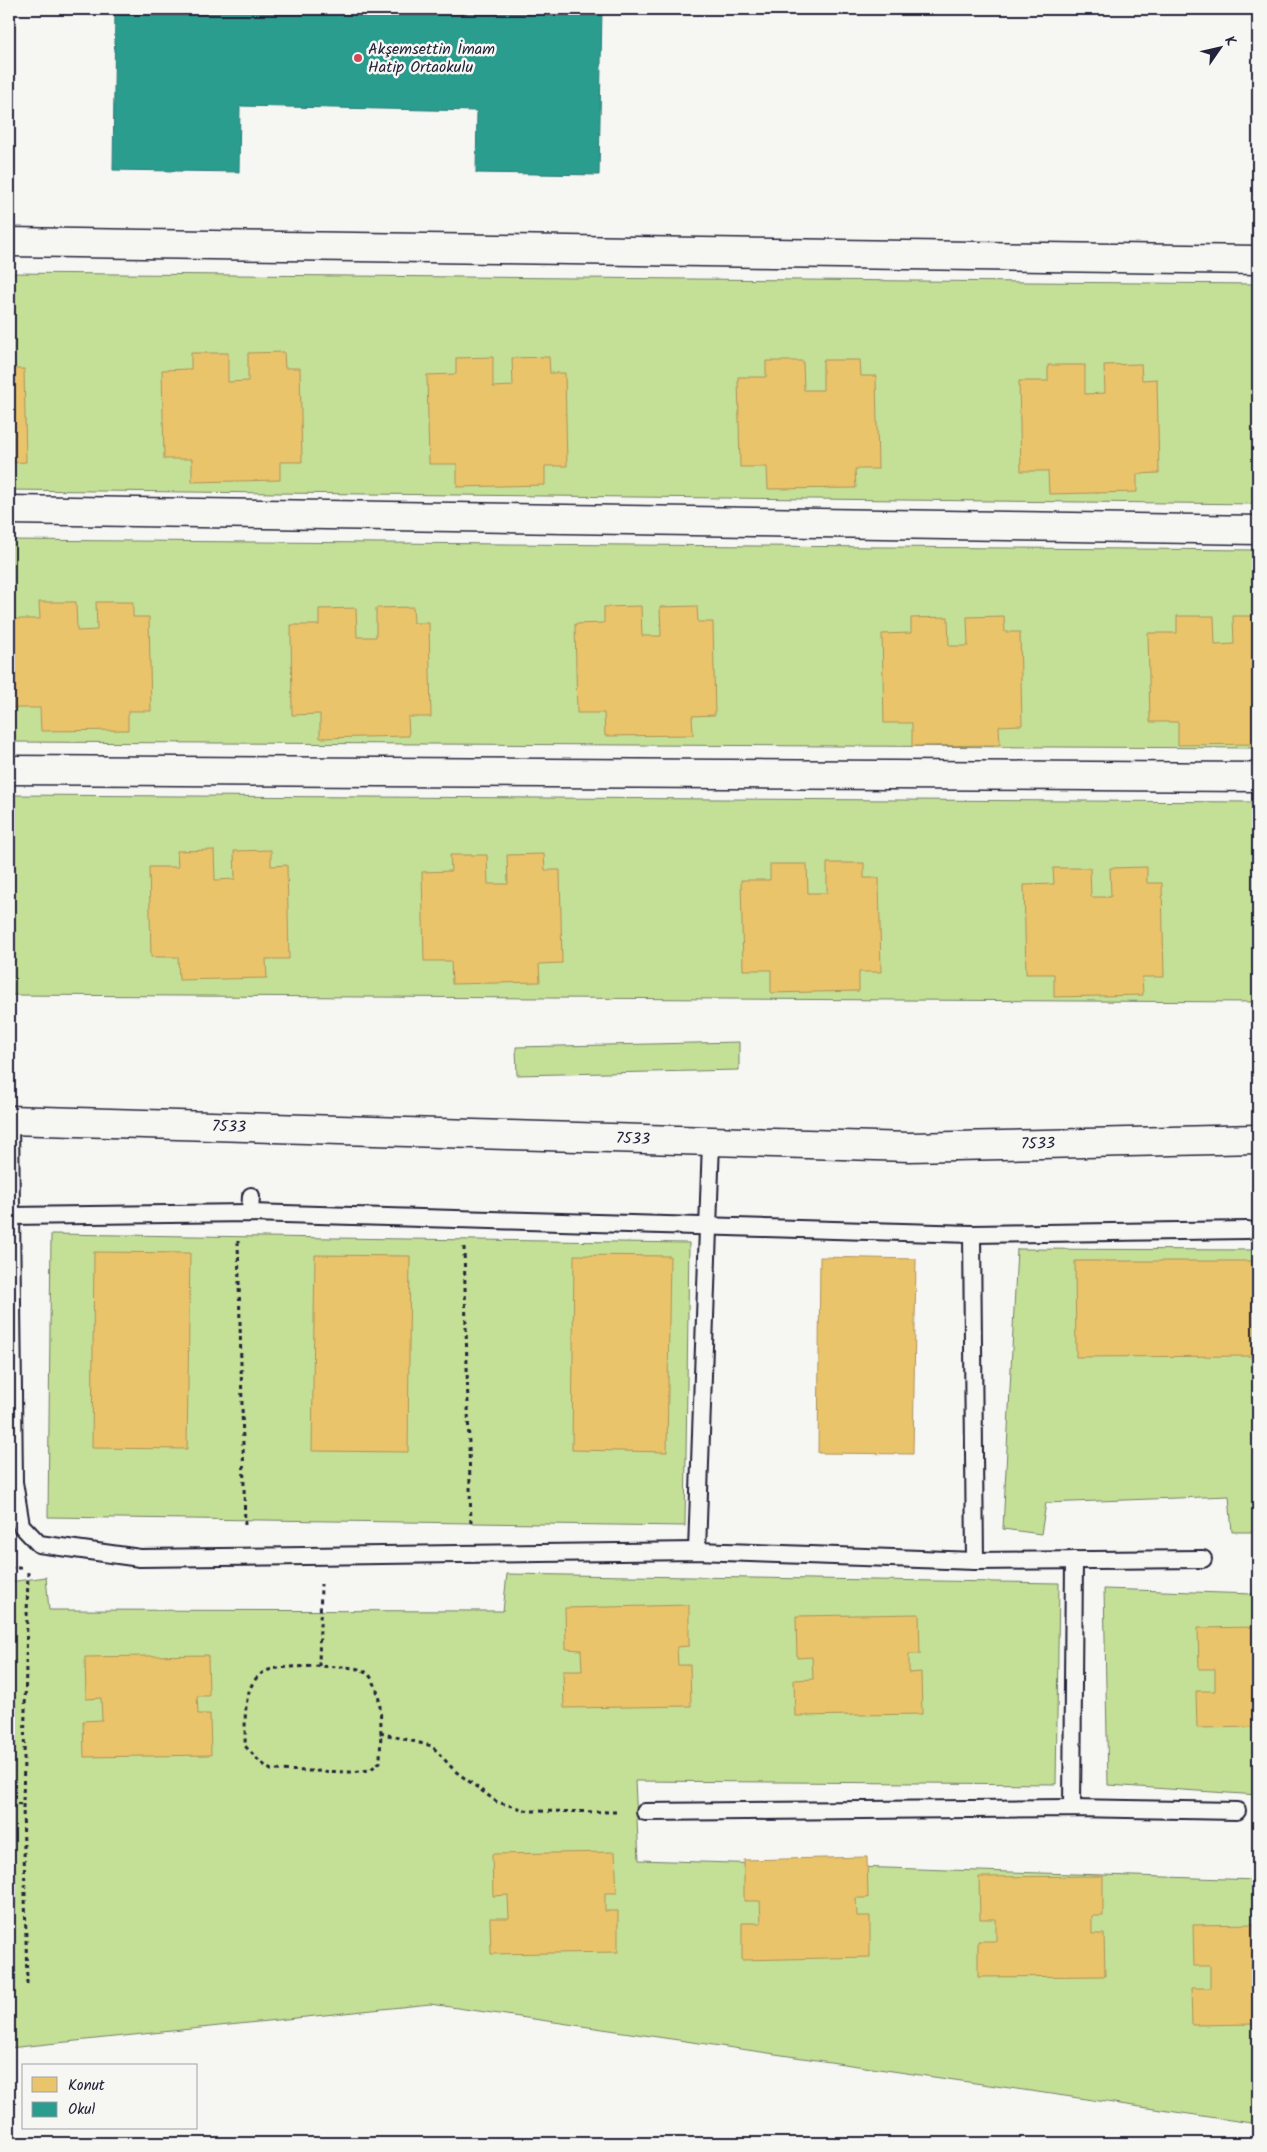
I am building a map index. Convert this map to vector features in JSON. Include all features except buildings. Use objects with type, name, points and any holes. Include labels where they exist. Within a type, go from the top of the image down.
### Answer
[{"type":"street","points":[[9,242],[1258,260]]},
{"type":"street","points":[[9,510],[1258,530]]},
{"type":"street","points":[[9,770],[1258,777]]},
{"type":"street","name":"7533","points":[[9,1120],[910,1147],[1258,1139]]},
{"type":"lane","points":[[9,1120],[14,1482],[21,1525],[39,1544],[140,1558],[697,1551],[975,1561],[1203,1559]]},
{"type":"lane","points":[[697,1551],[711,1141]]},
{"type":"lane","points":[[243,1213],[251,1196]]},
{"type":"lane","points":[[10,1216],[243,1213],[972,1234],[1248,1230]]},
{"type":"lane","points":[[972,1234],[975,1561]]},
{"type":"lane","points":[[1072,1808],[1074,1560]]},
{"type":"lane","points":[[645,1812],[1072,1808],[1237,1811]]},
{"type":"path","points":[[243,1213],[246,1557]]},
{"type":"path","points":[[463,1219],[472,1554]]},
{"type":"path","points":[[319,1666],[321,1556]]},
{"type":"path","points":[[9,1568],[28,1568],[23,1804],[27,1984]]},
{"type":"path","points":[[319,1666],[362,1670],[375,1681],[379,1701],[380,1762],[370,1770],[351,1772],[271,1770],[259,1761],[245,1746],[248,1692],[256,1679],[268,1670],[319,1666]]},
{"type":"path","points":[[380,1733],[432,1746],[455,1771],[497,1802],[528,1811],[645,1812]]},
{"type":"path","points":[[9,1804],[23,1804]]},
{"type":"green space","points":[[9,273],[1258,284],[1258,504],[9,490]]},
{"type":"green space","points":[[9,540],[1258,550],[1258,748],[9,742]]},
{"type":"green space","points":[[9,795],[1258,802],[1258,1002],[9,995]]},
{"type":"green space","points":[[739,1042],[739,1070],[517,1075],[516,1047]]},
{"type":"green space","points":[[51,1234],[689,1243],[685,1526],[48,1517]]},
{"type":"green space","points":[[1017,1249],[1258,1250],[1258,1532],[1232,1532],[1229,1496],[1046,1503],[1041,1534],[1003,1529]]},
{"type":"green space","points":[[1258,1532],[1258,1795],[1108,1785],[1104,1589],[1253,1594]]},
{"type":"green space","points":[[507,1574],[1059,1583],[1056,1784],[635,1781],[639,1860],[1258,1880],[1258,2124],[430,2004],[9,2048],[9,1582],[46,1577],[49,1610],[503,1611]]},
{"type":"place","name":"Akşemsettin İmam Hatip Ortaokulu","points":[[358,58]]}]
